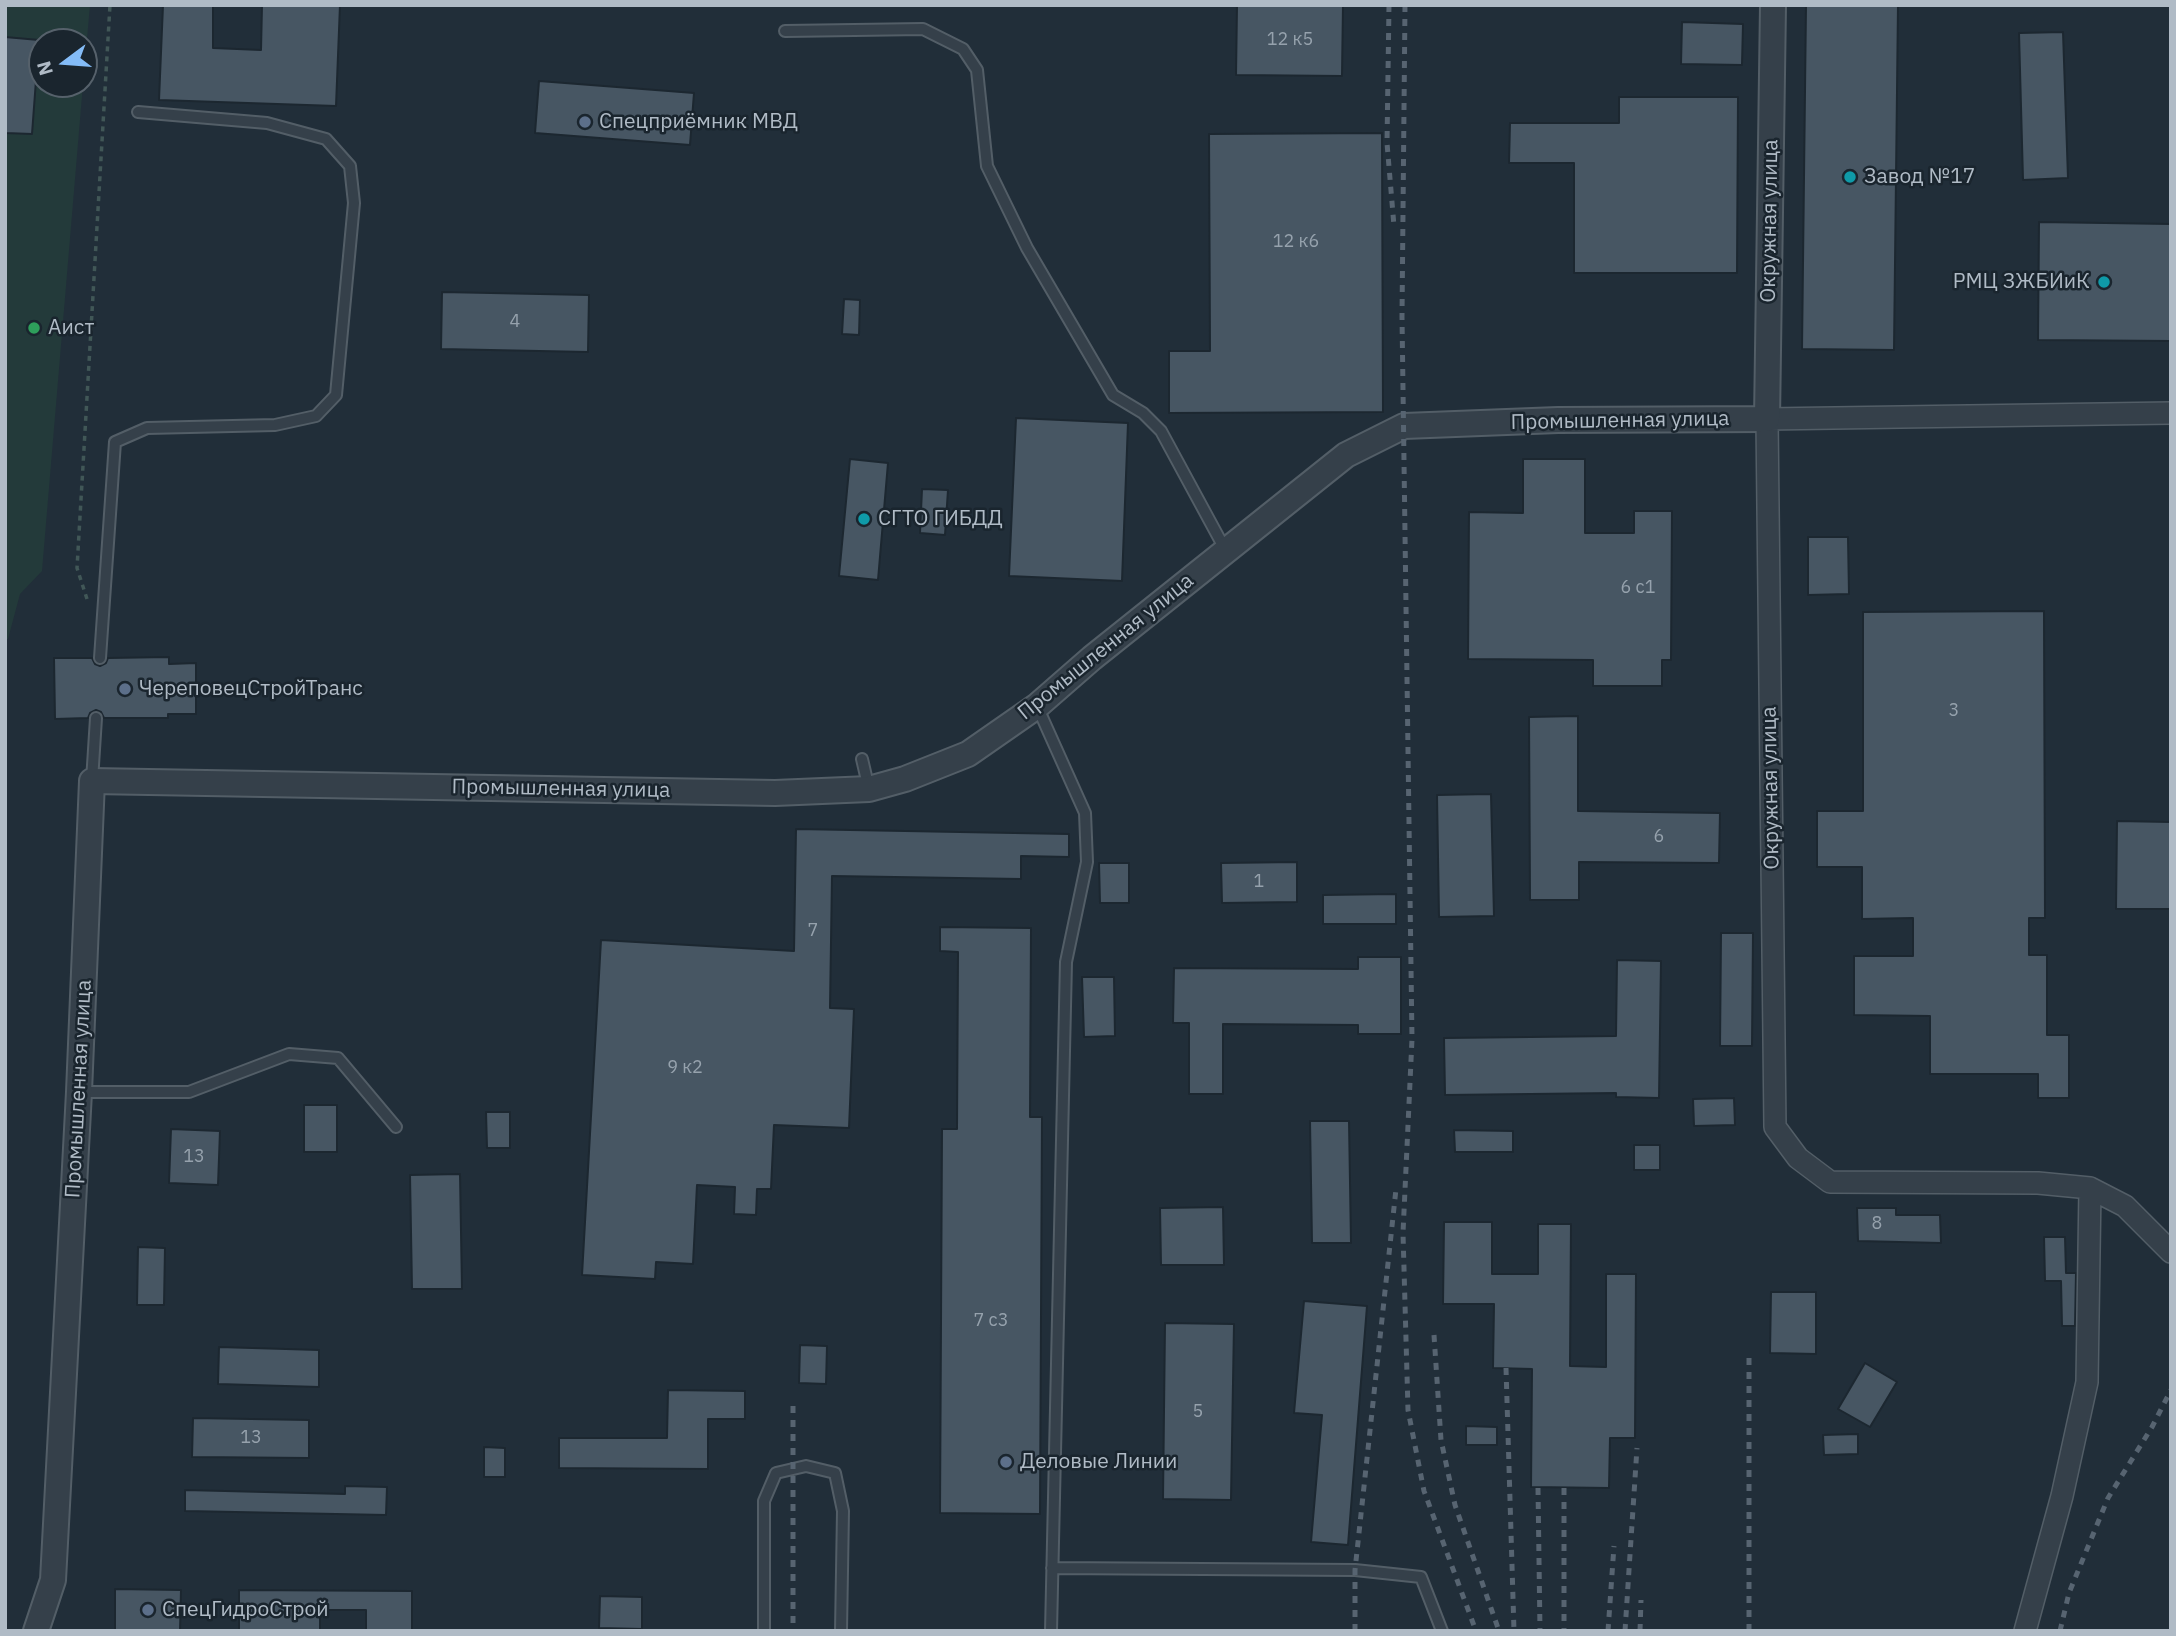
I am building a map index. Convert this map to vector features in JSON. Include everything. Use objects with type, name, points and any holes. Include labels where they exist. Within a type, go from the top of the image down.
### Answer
[{"type":"street","name":"Окружная улица","points":[[1773,5],[1767,419],[1775,1128],[1798,1158],[1830,1182],[2038,1183],[2090,1188],[2125,1206],[2171,1252]]},
{"type":"street","points":[[1767,419],[2171,413]]},
{"type":"street","name":"Промышленная улица","points":[[36,1631],[53,1580],[79,1092],[92,781],[775,793],[869,789],[905,779],[968,754],[1037,706],[1092,658],[1346,455],[1404,426],[1558,420],[1767,419]]},
{"type":"street","points":[[2025,1631],[2062,1496],[2087,1382],[2090,1188]]},
{"type":"lane","points":[[785,30],[923,29],[963,49],[977,70],[987,166],[1027,248],[1113,396],[1143,414],[1161,431],[1226,551]]},
{"type":"lane","points":[[100,658],[115,442],[147,428],[275,425],[316,416],[336,395],[355,203],[350,166],[326,139],[267,123],[138,112]]},
{"type":"lane","points":[[1037,706],[1084,813],[1087,862],[1066,962],[1051,1631]]},
{"type":"lane","points":[[92,781],[96,718]]},
{"type":"lane","points":[[862,758],[869,789]]},
{"type":"lane","points":[[79,1092],[189,1092],[289,1054],[338,1058],[396,1127]]},
{"type":"lane","points":[[764,1631],[764,1501],[776,1473],[806,1466],[835,1473],[843,1511],[841,1631]]},
{"type":"lane","points":[[1052,1568],[1355,1570],[1421,1577],[1442,1631]]},
{"type":"path","points":[[89,604],[77,568],[110,5]]},
{"type":"green space","name":"Аист","points":[[5,5],[90,5],[88,28],[28,28],[28,98],[82,98],[42,571],[20,594],[8,639],[5,639]]},
{"type":"building","points":[[163,5],[213,5],[213,48],[261,50],[262,5],[340,5],[336,106],[159,100]]},
{"type":"building","points":[[1237,5],[1343,5],[1342,76],[1236,75]]},
{"type":"building","name":"Завод №17","points":[[1806,5],[1898,5],[1894,350],[1802,349]]},
{"type":"building","points":[[1682,22],[1743,24],[1742,65],[1681,64]]},
{"type":"building","points":[[2063,32],[2068,178],[2023,180],[2019,33]]},
{"type":"building","points":[[5,37],[28,39],[28,98],[35,98],[32,134],[5,133]]},
{"type":"building","points":[[539,81],[694,93],[690,145],[535,133]]},
{"type":"building","points":[[1619,97],[1738,97],[1737,273],[1574,273],[1574,163],[1509,163],[1510,123],[1619,123]]},
{"type":"building","points":[[1382,133],[1383,412],[1169,413],[1169,351],[1210,351],[1209,134]]},
{"type":"building","name":"РМЦ ЗЖБИиК","points":[[2039,222],[2171,224],[2171,341],[2038,340]]},
{"type":"building","points":[[442,292],[589,295],[588,352],[441,349]]},
{"type":"building","points":[[844,299],[860,300],[859,335],[842,334]]},
{"type":"building","points":[[1016,418],[1128,423],[1122,581],[1009,576]]},
{"type":"building","name":"СГТО ГИБДД","points":[[850,459],[888,463],[878,580],[839,576]]},
{"type":"building","points":[[1523,459],[1585,459],[1585,533],[1634,533],[1634,511],[1672,511],[1671,660],[1662,660],[1662,686],[1593,686],[1593,660],[1468,659],[1469,512],[1523,513]]},
{"type":"building","points":[[922,489],[948,490],[945,535],[920,533]]},
{"type":"building","points":[[1808,537],[1848,537],[1849,594],[1808,595]]},
{"type":"building","points":[[2044,611],[2045,918],[2029,918],[2029,955],[2047,955],[2047,1035],[2069,1035],[2069,1098],[2038,1098],[2038,1074],[1930,1074],[1930,1016],[1854,1015],[1854,956],[1913,956],[1913,918],[1862,919],[1862,867],[1817,867],[1817,811],[1863,811],[1863,612]]},
{"type":"building","name":"ЧереповецСтройТранс","points":[[169,657],[169,664],[196,663],[196,714],[168,714],[168,718],[104,718],[101,712],[96,710],[90,713],[88,718],[55,719],[54,658],[92,658],[95,664],[100,666],[106,663],[108,658]]},
{"type":"building","points":[[1578,716],[1578,811],[1720,813],[1719,863],[1579,862],[1579,900],[1530,900],[1529,717]]},
{"type":"building","points":[[1491,794],[1494,916],[1439,917],[1437,795]]},
{"type":"building","points":[[2117,821],[2171,822],[2171,909],[2116,909]]},
{"type":"building","points":[[796,829],[1069,834],[1069,857],[1021,856],[1021,879],[832,876],[830,1008],[854,1009],[849,1128],[774,1125],[771,1189],[757,1189],[756,1215],[734,1214],[735,1187],[697,1185],[693,1264],[656,1262],[655,1279],[582,1275],[601,940],[794,951]]},
{"type":"building","points":[[1297,862],[1297,902],[1222,903],[1221,863]]},
{"type":"building","points":[[1099,863],[1129,863],[1129,903],[1100,903]]},
{"type":"building","points":[[1396,894],[1396,924],[1323,924],[1323,895]]},
{"type":"building","points":[[940,927],[1031,928],[1030,1117],[1042,1117],[1040,1514],[940,1513],[942,1129],[957,1129],[958,952],[940,951]]},
{"type":"building","points":[[1721,933],[1753,933],[1752,1046],[1720,1046]]},
{"type":"building","points":[[1358,957],[1401,957],[1401,1034],[1358,1034],[1358,1025],[1223,1024],[1223,1094],[1189,1094],[1189,1023],[1173,1023],[1174,968],[1358,969]]},
{"type":"building","points":[[1617,960],[1661,961],[1659,1098],[1616,1097],[1616,1093],[1445,1095],[1444,1038],[1616,1036]]},
{"type":"building","points":[[1082,977],[1114,977],[1115,1036],[1084,1037]]},
{"type":"building","points":[[1734,1098],[1735,1125],[1694,1126],[1693,1099]]},
{"type":"building","points":[[304,1105],[337,1105],[337,1152],[304,1152]]},
{"type":"building","points":[[486,1112],[510,1112],[510,1148],[487,1148]]},
{"type":"building","points":[[1310,1121],[1349,1121],[1351,1243],[1312,1243]]},
{"type":"building","points":[[171,1129],[220,1131],[218,1185],[169,1183]]},
{"type":"building","points":[[1454,1130],[1513,1131],[1513,1152],[1455,1152]]},
{"type":"building","points":[[1634,1145],[1660,1145],[1660,1170],[1634,1170]]},
{"type":"building","points":[[460,1174],[462,1289],[412,1289],[410,1175]]},
{"type":"building","points":[[1223,1207],[1224,1265],[1161,1265],[1160,1208]]},
{"type":"building","points":[[1857,1208],[1896,1208],[1896,1215],[1940,1215],[1941,1243],[1858,1241]]},
{"type":"building","points":[[1444,1222],[1492,1222],[1492,1274],[1538,1274],[1538,1224],[1571,1224],[1570,1366],[1606,1367],[1606,1274],[1636,1274],[1635,1438],[1610,1438],[1609,1488],[1531,1487],[1532,1369],[1493,1368],[1494,1304],[1443,1304]]},
{"type":"building","points":[[2044,1237],[2065,1237],[2066,1273],[2076,1273],[2075,1326],[2062,1326],[2061,1281],[2045,1281]]},
{"type":"building","points":[[138,1247],[165,1248],[164,1305],[137,1305]]},
{"type":"building","points":[[1771,1292],[1816,1292],[1816,1354],[1770,1353]]},
{"type":"building","points":[[1304,1301],[1367,1306],[1348,1545],[1311,1542],[1322,1415],[1294,1413]]},
{"type":"building","points":[[1165,1323],[1234,1324],[1231,1500],[1163,1499]]},
{"type":"building","points":[[800,1345],[827,1346],[826,1384],[799,1383]]},
{"type":"building","points":[[219,1347],[319,1350],[319,1387],[218,1384]]},
{"type":"building","points":[[1865,1363],[1897,1382],[1870,1427],[1838,1409]]},
{"type":"building","points":[[668,1390],[745,1391],[745,1419],[708,1419],[708,1469],[559,1468],[559,1438],[667,1438]]},
{"type":"building","points":[[193,1418],[309,1420],[309,1458],[192,1457]]},
{"type":"building","points":[[1466,1426],[1497,1427],[1497,1445],[1466,1445]]},
{"type":"building","points":[[1858,1434],[1858,1454],[1824,1455],[1823,1435]]},
{"type":"building","points":[[484,1447],[505,1448],[505,1477],[484,1477]]},
{"type":"building","points":[[345,1486],[387,1487],[386,1515],[185,1511],[185,1490],[345,1494]]},
{"type":"building","name":"СпецГидроСтрой","points":[[115,1589],[181,1590],[180,1631],[115,1631]]},
{"type":"building","points":[[239,1590],[412,1591],[412,1631],[366,1631],[366,1610],[320,1610],[320,1631],[239,1631]]},
{"type":"building","points":[[600,1596],[642,1597],[642,1629],[599,1628]]},
{"type":"railway","points":[[1389,5],[1387,143],[1394,226]]},
{"type":"railway","points":[[1405,5],[1402,317],[1412,1039],[1403,1233],[1408,1410],[1424,1491],[1476,1631]]},
{"type":"railway","points":[[1355,1631],[1355,1570],[1396,1189]]},
{"type":"railway","points":[[1434,1335],[1441,1440],[1455,1505],[1499,1631]]},
{"type":"railway","points":[[1749,1358],[1749,1631]]},
{"type":"railway","points":[[1506,1368],[1514,1631]]},
{"type":"railway","points":[[2060,1631],[2069,1593],[2108,1498],[2152,1427],[2171,1390]]},
{"type":"railway","points":[[793,1406],[793,1631]]},
{"type":"railway","points":[[1625,1631],[1637,1448]]},
{"type":"railway","points":[[1538,1488],[1540,1631]]},
{"type":"railway","points":[[1564,1488],[1564,1631]]},
{"type":"railway","points":[[1608,1631],[1614,1546]]},
{"type":"railway","points":[[1640,1631],[1641,1600]]},
{"type":"place","name":"Спецприёмник МВД","points":[[585,122]]},
{"type":"place","name":"Завод №17","points":[[1850,177]]},
{"type":"place","name":"РМЦ ЗЖБИиК","points":[[2104,282]]},
{"type":"place","name":"Аист","points":[[34,328]]},
{"type":"place","name":"СГТО ГИБДД","points":[[864,519]]},
{"type":"place","name":"ЧереповецСтройТранс","points":[[125,689]]},
{"type":"place","name":"Деловые Линии","points":[[1006,1462]]},
{"type":"place","name":"СпецГидроСтрой","points":[[148,1610]]}]
